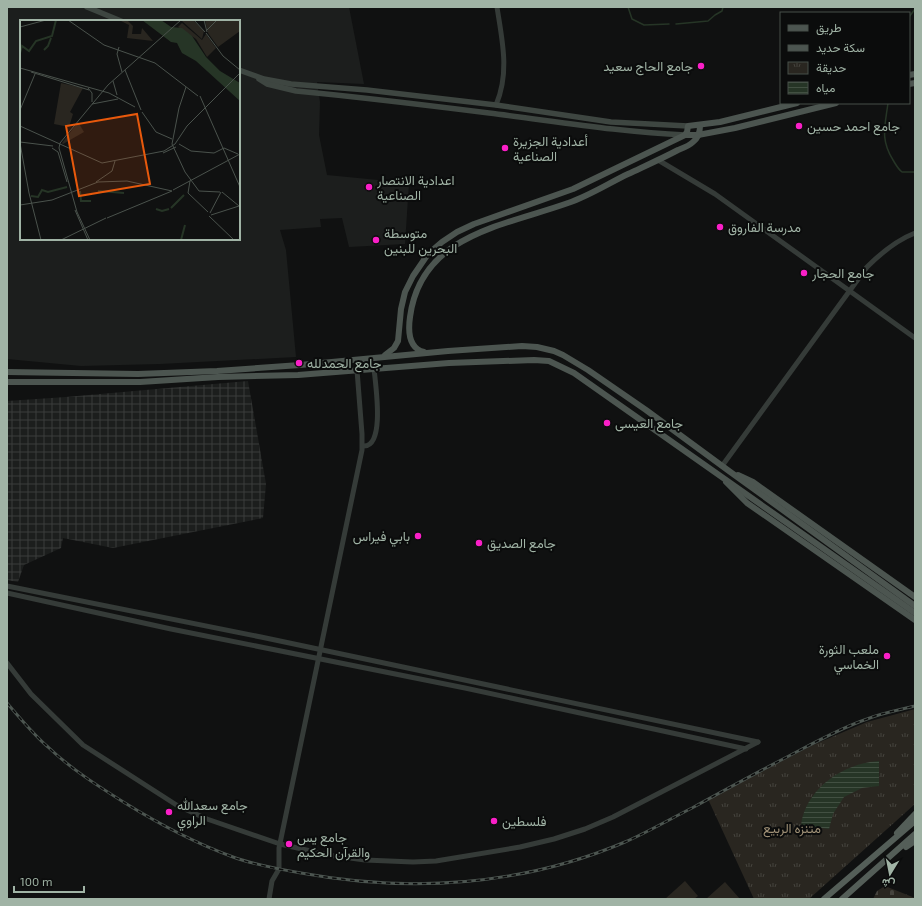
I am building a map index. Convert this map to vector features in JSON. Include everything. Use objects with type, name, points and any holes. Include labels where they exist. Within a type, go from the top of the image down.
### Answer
[{"type":"highway","points":[[883,849],[915,814]]},
{"type":"highway","points":[[824,899],[915,821]]},
{"type":"highway","points":[[842,899],[915,834]]},
{"type":"highway","points":[[890,857],[915,841]]},
{"type":"main road","points":[[87,7],[119,20]]},
{"type":"main road","points":[[240,70],[256,77],[267,84],[296,91],[489,113],[588,127],[685,135],[698,135],[735,128],[832,104]]},
{"type":"main road","points":[[256,77],[291,84],[367,90],[496,105],[611,122],[688,126],[700,126],[720,122],[793,104]]},
{"type":"main road","points":[[382,356],[389,353],[398,341],[400,314],[405,292],[413,276],[420,264],[449,236],[465,228],[573,189],[685,135],[688,132],[688,126]]},
{"type":"main road","points":[[426,352],[418,351],[411,342],[409,327],[411,311],[422,280],[429,269],[441,256],[456,244],[470,236],[570,202],[692,143],[698,135],[700,126]]},
{"type":"main road","points":[[433,250],[441,256]]},
{"type":"main road","points":[[7,372],[138,374],[217,371],[300,365],[448,350],[522,346],[554,351],[588,370],[646,410],[729,472],[915,606]]},
{"type":"main road","points":[[448,350],[449,363]]},
{"type":"main road","points":[[7,382],[140,382],[298,374],[449,363],[534,360],[549,361],[574,373],[915,613]]},
{"type":"main road","points":[[640,419],[646,410]]},
{"type":"main road","points":[[729,472],[753,482],[915,597]]},
{"type":"main road","points":[[723,478],[729,486],[747,503],[915,620]]},
{"type":"street","points":[[496,105],[503,81],[505,64],[497,7]]},
{"type":"street","points":[[658,160],[715,194],[915,338]]},
{"type":"street","points":[[722,466],[867,267],[880,255],[908,235],[915,233]]},
{"type":"street","points":[[363,446],[371,443],[377,424],[378,408],[374,368]]},
{"type":"street","points":[[269,899],[272,881],[279,869],[278,856],[280,844],[363,446],[358,370]]},
{"type":"street","points":[[7,586],[261,637],[758,742],[613,817],[566,836],[532,845],[441,860],[413,862],[347,858],[280,844],[188,811],[87,748],[54,718],[31,694],[7,663]]},
{"type":"street","points":[[21,596],[22,589]]},
{"type":"street","points":[[7,593],[746,749]]},
{"type":"street","points":[[259,646],[261,637]]},
{"type":"shaded area","points":[[7,7],[349,7],[364,84],[317,82],[320,102],[319,135],[327,175],[409,183],[405,244],[349,247],[342,218],[320,219],[321,227],[280,230],[286,250],[296,357],[160,364],[81,366],[7,359]]},
{"type":"shaded area","points":[[248,381],[266,484],[263,518],[113,548],[63,538],[61,548],[24,565],[18,582],[7,580],[7,401]]},
{"type":"green space","name":"متنزه الربيع","points":[[915,709],[915,804],[809,899],[754,899],[708,799],[813,745],[867,722]]},
{"type":"green space","points":[[685,881],[698,896],[694,899],[665,899]]},
{"type":"green space","points":[[725,882],[740,899],[706,899]]},
{"type":"green space","points":[[885,886],[915,899],[873,899],[877,891]]},
{"type":"water","points":[[879,761],[879,786],[862,788],[844,797],[833,814],[829,829],[801,825],[804,812],[810,800],[829,780],[840,772],[853,767]]},
{"type":"waterway","points":[[628,7],[632,19],[644,25],[669,24]]},
{"type":"waterway","points":[[676,24],[708,21],[722,11],[723,7]]},
{"type":"waterway","points":[[910,16],[915,9]]},
{"type":"waterway","points":[[888,104],[884,132],[886,145],[897,167],[902,172],[915,172]]},
{"type":"railway","points":[[7,703],[42,742],[85,777],[151,818],[205,846],[250,862],[301,873],[383,883],[424,884],[465,882],[506,876],[546,868],[586,857],[642,834],[835,732],[885,713],[915,706]]},
{"type":"place","name":"جامع الحاج سعيد","points":[[701,66]]},
{"type":"place","name":"جامع احمد حسين","points":[[799,126]]},
{"type":"place","name":"أعدادية الجزيرة الصناعية","points":[[505,148]]},
{"type":"place","name":"اعدادية الانتصار الصناعية","points":[[369,187]]},
{"type":"place","name":"مدرسة الفاروق","points":[[720,227]]},
{"type":"place","name":"متوسطة البحرين للبنين","points":[[376,240]]},
{"type":"place","name":"جامع الحجار","points":[[804,273]]},
{"type":"place","name":"جامع الحمدلله","points":[[299,363]]},
{"type":"place","name":"جامع العيسى","points":[[607,423]]},
{"type":"place","name":"بابي فيراس","points":[[418,536]]},
{"type":"place","name":"جامع الصديق","points":[[479,543]]},
{"type":"place","name":"ملعب الثورة الخماسي","points":[[887,656]]},
{"type":"place","name":"جامع سعدالله الراوي","points":[[169,812]]},
{"type":"place","name":"فلسطين","points":[[494,821]]},
{"type":"place","name":"جامع يس والقرآن الحكيم","points":[[289,844]]}]
